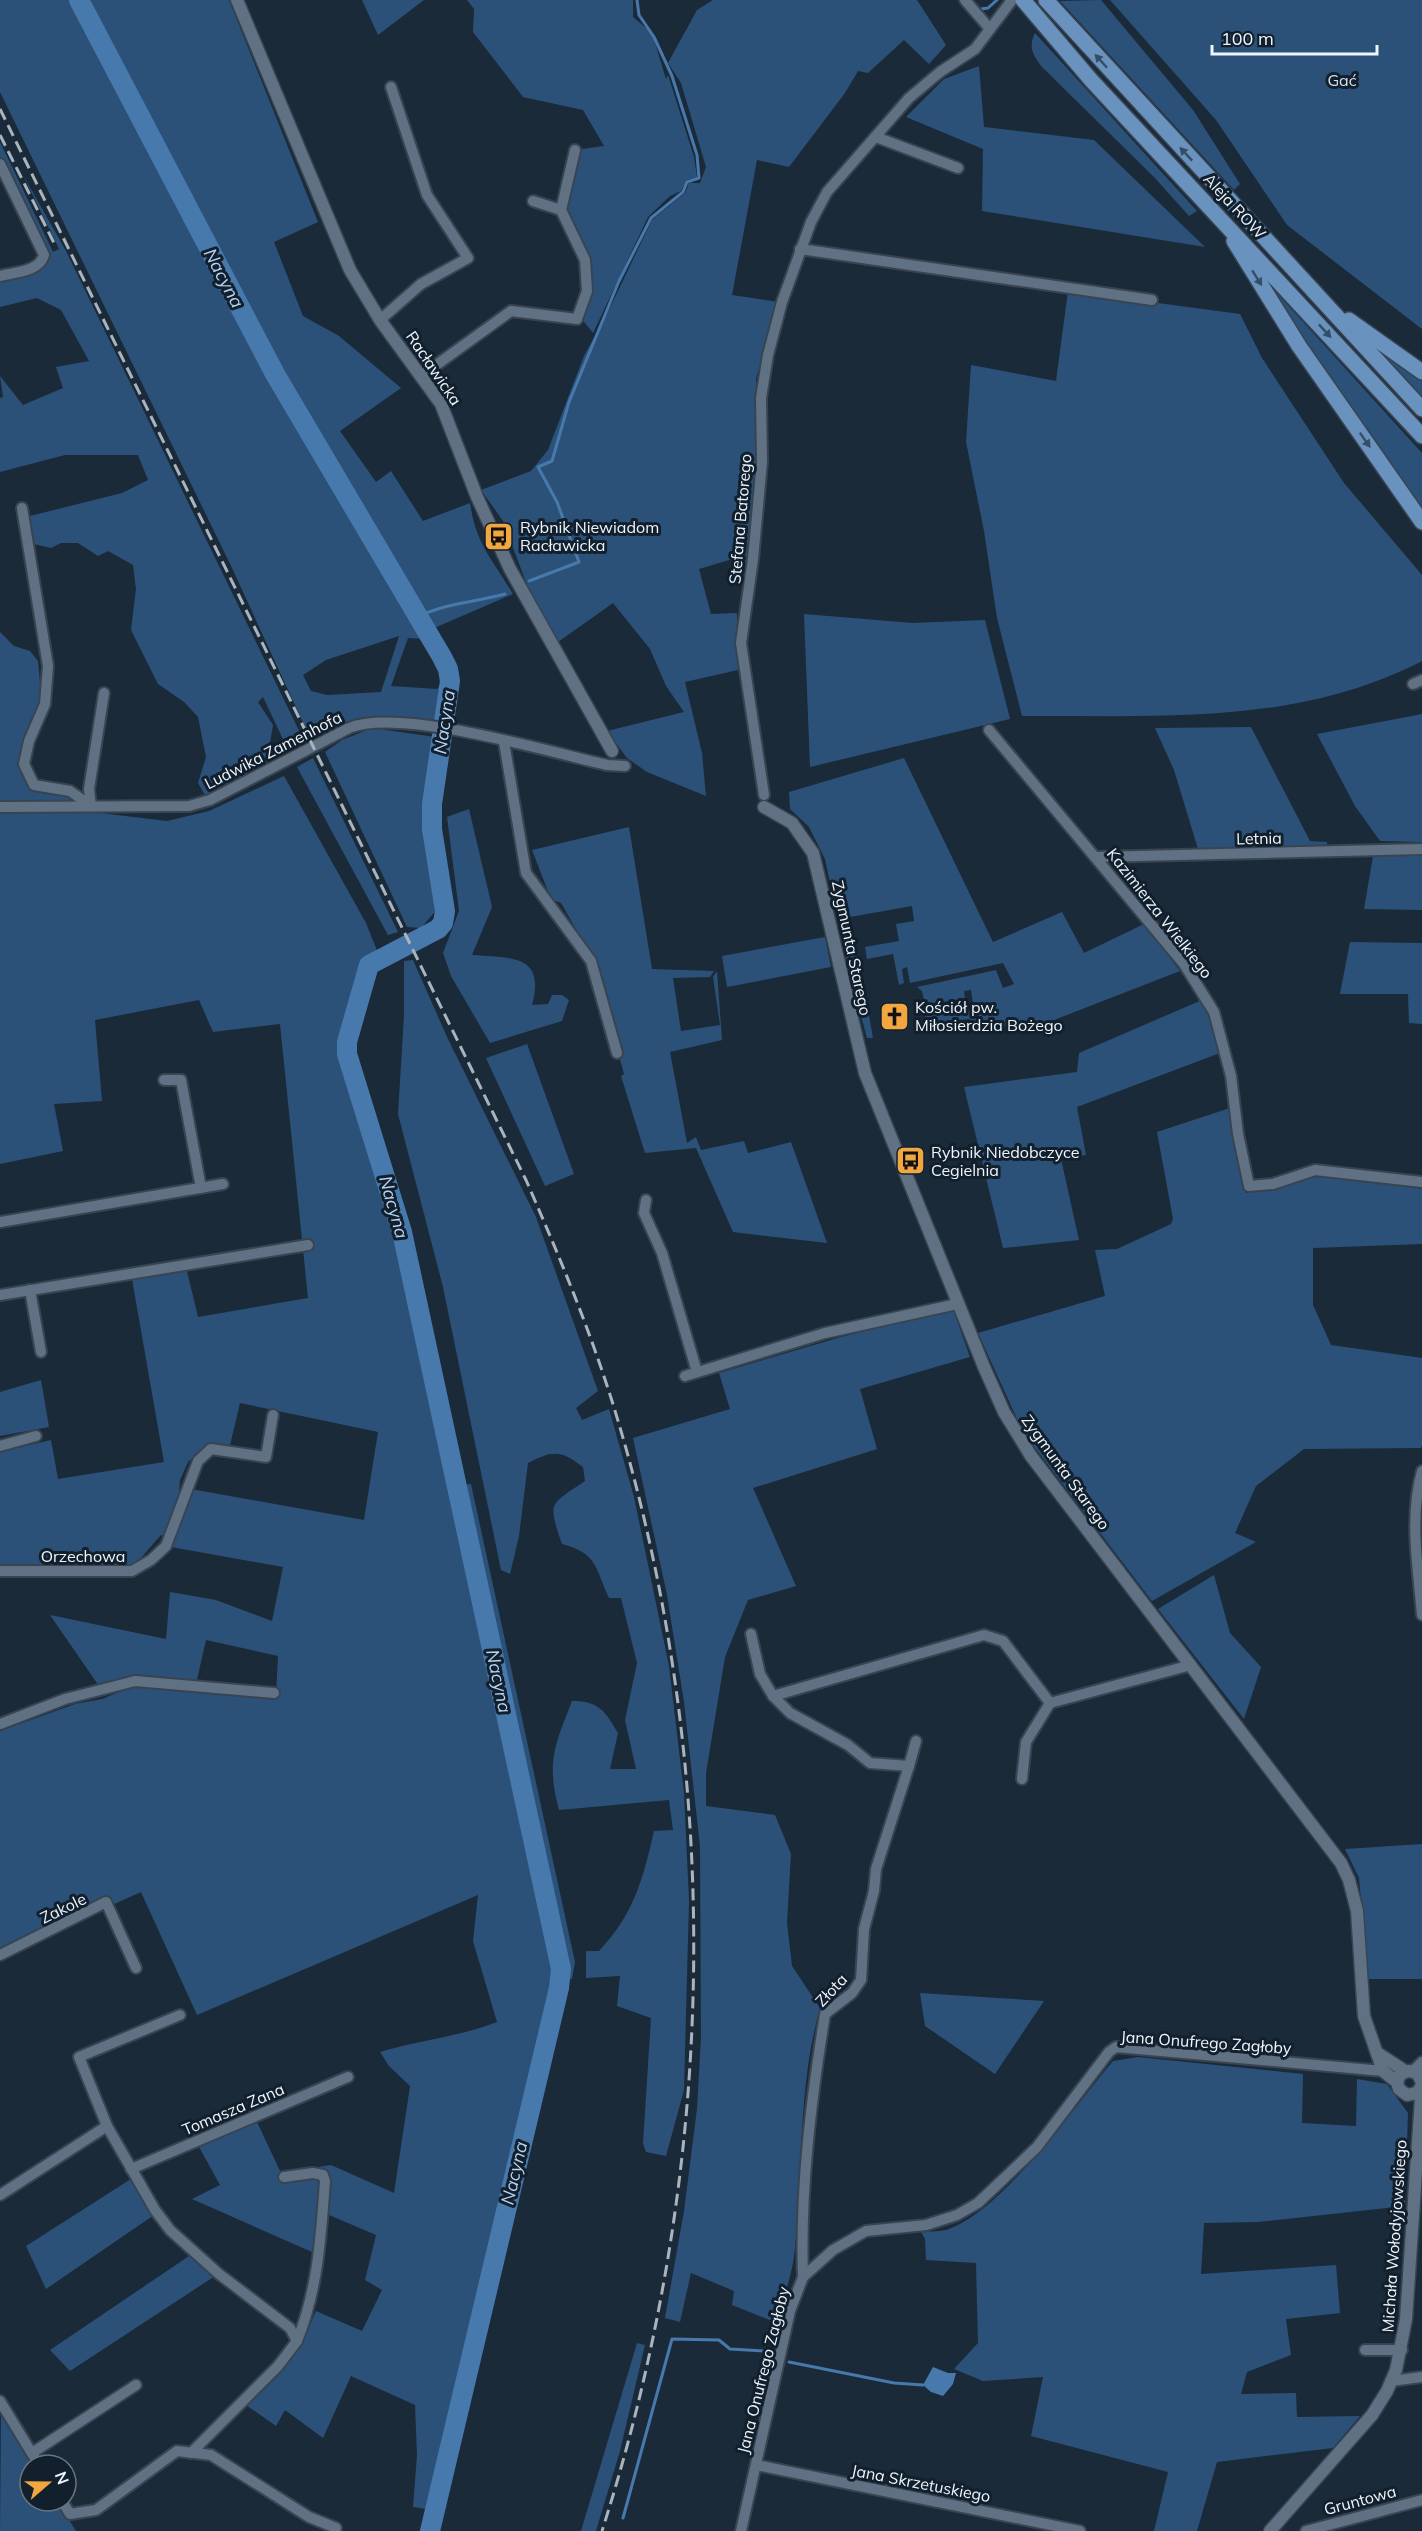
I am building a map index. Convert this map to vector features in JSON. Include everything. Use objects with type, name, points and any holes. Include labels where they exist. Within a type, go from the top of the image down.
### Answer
[{"type":"main road","name":"Aleja ROW","points":[[1023,0],[1090,80],[1215,211],[1422,436]]},
{"type":"main road","name":"Aleja ROW","points":[[1050,5],[1422,409]]},
{"type":"main road","points":[[1215,211],[1299,346],[1422,522]]},
{"type":"main road","points":[[1326,305],[1422,372]]},
{"type":"street","name":"Racławicka","points":[[237,0],[344,258],[380,320],[444,410],[477,497],[510,570],[612,751]]},
{"type":"street","points":[[965,0],[990,29]]},
{"type":"street","name":"Stefana Batorego","points":[[764,801],[741,643],[753,559],[762,462],[761,398],[773,334],[800,249],[827,192],[909,98],[940,72],[975,49],[1012,0]]},
{"type":"street","points":[[380,320],[421,284],[468,258],[427,195],[392,87]]},
{"type":"street","points":[[876,137],[958,168]]},
{"type":"street","points":[[422,376],[511,311],[577,319],[587,291],[585,260],[561,210],[575,150]]},
{"type":"street","points":[[0,164],[44,255],[41,262],[34,267],[0,276]]},
{"type":"street","points":[[533,201],[561,210]]},
{"type":"street","points":[[800,249],[1152,300]]},
{"type":"street","points":[[22,507],[48,666],[45,704],[29,741],[24,764],[34,784],[70,791],[91,806]]},
{"type":"street","points":[[91,806],[89,789],[104,693]]},
{"type":"street","name":"Ludwika Zamenhofa","points":[[0,807],[189,806],[210,800],[357,725],[390,721],[452,730],[607,765],[625,766]]},
{"type":"street","name":"Kazimierza Wielkiego","points":[[989,730],[1184,964],[1214,1012],[1231,1076],[1238,1134],[1249,1186],[1273,1184],[1316,1170],[1422,1182]]},
{"type":"street","points":[[504,742],[526,873],[591,961],[617,1053]]},
{"type":"street","name":"Zygmunta Starego","points":[[764,801],[792,823],[813,853],[865,1073],[957,1304],[1004,1412],[1024,1445],[1329,1845],[1346,1872],[1358,1919],[1364,2016],[1383,2071]]},
{"type":"street","name":"Letnia","points":[[1097,857],[1422,849]]},
{"type":"street","points":[[164,1080],[181,1080],[201,1188]]},
{"type":"street","points":[[0,1222],[224,1184]]},
{"type":"street","points":[[646,1200],[644,1213],[662,1252],[697,1372]]},
{"type":"street","points":[[0,1295],[308,1245]]},
{"type":"street","points":[[30,1290],[41,1352]]},
{"type":"street","points":[[685,1376],[825,1333],[957,1304]]},
{"type":"street","name":"Orzechowa","points":[[0,1571],[132,1571],[151,1560],[166,1546],[198,1461],[211,1449],[266,1457],[273,1415]]},
{"type":"street","points":[[0,1446],[36,1436]]},
{"type":"street","points":[[1422,1471],[1419,1483],[1415,1544],[1422,1615]]},
{"type":"street","points":[[751,1634],[760,1674],[773,1696],[790,1713],[849,1745],[870,1762],[909,1766]]},
{"type":"street","points":[[773,1696],[984,1635],[1003,1641],[1050,1703]]},
{"type":"street","points":[[1022,1779],[1026,1742],[1050,1703],[1191,1665]]},
{"type":"street","points":[[0,1724],[65,1699],[135,1681],[274,1693]]},
{"type":"street","name":"Złota","points":[[803,2277],[801,2241],[812,2090],[825,2014],[852,1993],[861,1980],[864,1929],[874,1891],[876,1869],[916,1741]]},
{"type":"street","name":"Zakole","points":[[0,1955],[106,1902],[136,1968]]},
{"type":"street","points":[[180,2015],[79,2057],[107,2126],[155,2210],[170,2230],[219,2274],[290,2328],[297,2341]]},
{"type":"street","name":"Jana Onufrego Zagłoby","points":[[741,2531],[790,2311],[803,2277],[833,2250],[866,2231],[926,2225],[957,2216],[978,2203],[1037,2146],[1098,2065],[1116,2048],[1383,2071]]},
{"type":"street","points":[[1379,2054],[1413,2068],[1422,2084],[1414,2094],[1407,2095],[1401,2092],[1397,2082],[1383,2071]]},
{"type":"street","points":[[1397,2082],[1413,2068]]},
{"type":"street","name":"Tomasza Zana","points":[[131,2169],[348,2077]]},
{"type":"street","name":"Michała Wołodyjowskiego","points":[[1270,2531],[1372,2415],[1392,2381],[1402,2350],[1422,2084]]},
{"type":"street","name":"Michała Wołodyjowskiego","points":[[1407,2095],[1418,2125]]},
{"type":"street","points":[[0,2195],[107,2126]]},
{"type":"street","points":[[191,2453],[278,2366],[297,2341],[308,2313],[317,2274],[325,2181],[323,2175],[313,2173],[284,2177]]},
{"type":"street","name":"Michała Wołodyjowskiego","points":[[1365,2350],[1402,2350]]},
{"type":"street","points":[[1392,2381],[1422,2377]]},
{"type":"street","points":[[0,2401],[32,2453],[136,2385]]},
{"type":"street","points":[[78,2513],[96,2510],[177,2451],[211,2455],[309,2517],[336,2528]]},
{"type":"street","name":"Jana Skrzetuskiego","points":[[756,2465],[1080,2531]]},
{"type":"street","name":"Gruntowa","points":[[1306,2531],[1422,2500]]},
{"type":"green space","points":[[0,0],[75,0],[270,371],[447,672],[442,680],[441,672],[424,639],[408,638],[391,686],[437,689],[447,676],[440,723],[400,717],[357,718],[329,736],[311,740],[232,568],[0,92]],"holes":[[[399,636],[381,692],[327,695],[311,691],[303,675],[326,660]]]},
{"type":"green space","points":[[83,0],[229,0],[318,222],[274,242],[303,316],[339,336],[401,388],[340,431],[376,482],[391,471],[423,521],[470,503],[481,541],[513,594],[432,629],[420,613],[271,358]]},
{"type":"green space","points":[[362,0],[424,0],[378,35]]},
{"type":"green space","points":[[467,0],[633,0],[633,17],[652,33],[666,79],[668,75],[694,157],[697,177],[687,180],[681,191],[670,196],[648,217],[593,333],[581,318],[590,294],[591,258],[566,209],[575,150],[604,146],[583,110],[523,97],[473,32],[474,9]]},
{"type":"green space","points":[[713,0],[917,0],[946,45],[929,64],[904,40],[868,73],[858,71],[845,93],[789,167],[757,160],[732,295],[778,302],[756,379],[759,439],[747,563],[729,560],[699,569],[711,614],[737,613],[738,670],[685,682],[702,753],[706,796],[647,772],[627,758],[607,731],[684,712],[666,686],[650,649],[613,603],[558,642],[527,585],[503,521],[481,490],[531,471],[548,450],[584,356],[652,220],[685,193],[689,183],[700,183],[706,167],[681,83],[668,63],[697,10]]},
{"type":"green space","points":[[1101,0],[1193,110],[1240,184],[1234,190],[1060,1]]},
{"type":"green space","name":"Gać","points":[[1110,0],[1422,0],[1422,329],[1287,225],[1216,120]]},
{"type":"green space","points":[[1035,33],[1197,211],[1189,216],[1154,177],[1042,67],[1032,51]]},
{"type":"green space","points":[[979,66],[984,127],[1094,140],[1205,247],[982,211],[983,149],[906,117],[944,79]]},
{"type":"green space","points":[[0,142],[53,252],[59,249],[23,175],[66,251],[306,745],[289,752],[263,697],[258,702],[273,725],[266,767],[206,797],[198,783],[206,757],[198,717],[184,702],[158,684],[131,630],[136,589],[133,565],[108,551],[98,556],[78,543],[61,543],[51,548],[34,544],[30,516],[122,493],[148,480],[138,455],[65,455],[0,472],[0,398],[3,397],[0,376],[23,405],[63,388],[56,367],[89,361],[61,310],[37,298],[0,307],[0,279],[15,275],[46,252],[0,159]]},
{"type":"green space","points":[[1255,269],[1422,453],[1422,510]]},
{"type":"green space","points":[[1068,291],[1240,314],[1262,358],[1344,483],[1422,575],[1422,661],[1374,682],[1326,697],[1276,707],[1226,713],[1176,715],[1022,716],[997,618],[984,531],[966,442],[971,365],[1056,381]]},
{"type":"green space","points":[[1378,349],[1422,379],[1422,396]]},
{"type":"green space","points":[[804,614],[913,623],[985,620],[1010,719],[810,767]]},
{"type":"green space","points":[[0,632],[14,646],[30,651],[38,661],[42,704],[20,761],[25,782],[75,798],[67,803],[10,805],[10,801],[0,801]]},
{"type":"green space","points":[[1422,714],[1422,842],[1380,841],[1355,806],[1317,734]]},
{"type":"green space","points":[[1251,727],[1310,841],[1327,842],[1327,847],[1198,849],[1174,770],[1155,728]]},
{"type":"green space","points":[[372,728],[435,737],[429,767],[423,827],[426,829],[438,908],[421,928],[407,927],[325,752],[342,740]]},
{"type":"green space","points":[[313,758],[398,932],[388,935],[297,767]]},
{"type":"green space","points":[[904,758],[993,942],[1062,912],[1084,953],[1144,924],[1180,971],[1036,1027],[1033,1023],[987,1029],[974,1011],[971,990],[964,991],[965,999],[925,1004],[922,991],[917,987],[996,970],[1003,988],[1014,984],[1003,963],[910,983],[907,967],[902,969],[904,983],[899,985],[893,954],[867,959],[865,947],[899,941],[896,924],[914,921],[912,906],[850,917],[848,922],[851,950],[855,949],[858,969],[848,966],[825,859],[809,827],[790,809],[789,792]]},
{"type":"green space","points":[[284,776],[366,923],[378,953],[363,965],[351,1000],[346,1027],[344,1064],[398,1231],[557,1966],[550,2008],[426,2509],[413,2507],[417,2455],[415,2405],[351,2376],[323,2438],[285,2410],[276,2426],[246,2405],[304,2338],[316,2311],[362,2331],[382,2290],[365,2280],[376,2235],[322,2212],[312,2252],[192,2199],[220,2185],[198,2145],[256,2120],[281,2173],[331,2165],[394,2193],[410,2086],[389,2066],[380,2052],[497,2022],[473,1941],[478,1895],[197,2015],[141,1892],[112,1905],[109,1896],[0,1949],[0,1731],[75,1704],[102,1699],[136,1685],[276,1696],[278,1656],[206,1640],[196,1684],[137,1674],[99,1686],[50,1615],[166,1639],[170,1592],[216,1600],[272,1621],[283,1567],[171,1547],[191,1489],[364,1520],[378,1432],[240,1403],[230,1445],[202,1449],[188,1462],[180,1480],[178,1507],[166,1536],[161,1535],[140,1559],[129,1567],[0,1567],[0,1452],[51,1440],[58,1479],[164,1462],[132,1279],[187,1271],[198,1317],[308,1298],[280,1024],[213,1032],[199,1000],[95,1020],[102,1101],[54,1104],[63,1151],[0,1164],[0,813],[92,812],[167,821],[209,811]]},
{"type":"green space","points":[[469,809],[492,907],[472,955],[500,957],[522,962],[534,976],[535,988],[532,1005],[548,1004],[552,995],[562,995],[569,1000],[562,1021],[490,1043],[451,976],[443,953],[459,911],[447,817]]},
{"type":"green space","points":[[629,827],[652,969],[714,971],[710,977],[673,978],[681,1031],[720,1025],[713,977],[717,971],[722,1040],[670,1052],[687,1143],[696,1137],[701,1150],[744,1141],[748,1153],[791,1142],[827,1243],[733,1232],[696,1148],[645,1153],[621,1076],[624,1074],[593,959],[561,903],[551,899],[532,850]]},
{"type":"green space","points":[[1422,854],[1422,910],[1364,909],[1373,856]]},
{"type":"green space","points":[[825,937],[831,967],[727,987],[722,956]]},
{"type":"green space","points":[[1350,942],[1422,943],[1422,1024],[1409,1023],[1408,994],[1340,994]]},
{"type":"green space","points":[[413,960],[448,1039],[536,1217],[598,1391],[576,1408],[582,1420],[609,1409],[634,1497],[669,1666],[684,1793],[689,1901],[684,2090],[666,2156],[646,2152],[643,2143],[651,2018],[617,2006],[620,1976],[586,1978],[586,1951],[599,1951],[629,1909],[646,1865],[654,1831],[673,1830],[669,1800],[559,1810],[553,1779],[554,1754],[572,1701],[595,1705],[605,1713],[618,1733],[610,1769],[636,1769],[625,1720],[637,1663],[621,1598],[609,1598],[589,1557],[562,1544],[557,1530],[553,1511],[555,1505],[558,1500],[585,1481],[583,1467],[569,1457],[551,1454],[528,1463],[519,1536],[510,1574],[501,1570],[443,1287],[398,1114],[404,1016],[404,961]]},
{"type":"green space","points":[[866,999],[873,1038],[867,1038],[857,1001]]},
{"type":"green space","points":[[1202,1000],[1209,1011],[1220,1053],[1077,1107],[1086,1155],[1061,1159],[1079,1240],[1003,1248],[964,1087],[1077,1072],[1079,1053]]},
{"type":"green space","points":[[966,1004],[966,1011],[972,1011],[983,1032],[973,1033],[970,1019],[935,1022],[935,1029],[927,1030],[924,1025],[926,1009]]},
{"type":"green space","points":[[527,1044],[574,1174],[545,1186],[486,1058]]},
{"type":"green space","points":[[1230,1108],[1246,1193],[1320,1176],[1393,1183],[1422,1189],[1422,1244],[1313,1248],[1313,1305],[1331,1345],[1422,1358],[1422,1445],[1421,1448],[1304,1449],[1256,1486],[1235,1533],[1256,1542],[1152,1601],[1023,1432],[978,1333],[1105,1296],[1095,1250],[1117,1249],[1171,1224],[1173,1219],[1157,1132]]},
{"type":"green space","points":[[953,1309],[970,1357],[860,1389],[877,1449],[753,1488],[796,1586],[748,1600],[725,1657],[706,1773],[706,1806],[775,1815],[791,1854],[787,1923],[792,1966],[820,2008],[808,2067],[795,2248],[777,2323],[732,2305],[734,2291],[691,2273],[680,2322],[665,2318],[684,2211],[697,2109],[701,2037],[700,1846],[684,1702],[667,1595],[633,1438],[730,1409],[719,1373],[841,1337]]},
{"type":"green space","points":[[41,1380],[49,1427],[0,1436],[0,1392]]},
{"type":"green space","points":[[471,1484],[575,1962],[572,1979],[565,1980],[565,1969],[461,1485]]},
{"type":"green space","points":[[1214,1575],[1230,1633],[1261,1667],[1244,1719],[1158,1609]]},
{"type":"green space","points":[[1422,1844],[1422,1979],[1368,1979],[1359,1878],[1345,1849]]},
{"type":"green space","points":[[920,1993],[1044,2001],[995,2074],[925,2026]]},
{"type":"green space","points":[[1138,2057],[1303,2074],[1302,2123],[1356,2126],[1357,2079],[1387,2084],[1408,2113],[1405,2206],[1258,2222],[1204,2223],[1201,2274],[1336,2265],[1340,2313],[1286,2319],[1291,2355],[1247,2372],[1241,2394],[1296,2393],[1297,2417],[1360,2416],[1333,2448],[1217,2462],[1197,2531],[1154,2531],[1168,2472],[1031,2436],[1043,2377],[983,2381],[954,2369],[978,2343],[976,2263],[926,2260],[925,2239],[921,2232],[949,2229],[970,2218],[992,2201],[1037,2155],[1113,2061]]},
{"type":"green space","points":[[131,2179],[154,2215],[46,2289],[26,2246]]},
{"type":"green space","points":[[192,2254],[215,2276],[70,2371],[50,2350]]},
{"type":"green space","points":[[637,2343],[645,2345],[620,2451],[596,2531],[581,2531]]},
{"type":"green space","points":[[1,2414],[26,2453],[18,2453],[18,2513],[65,2513],[76,2531],[0,2531]]},
{"type":"shaded area","points":[[933,2367],[948,2373],[956,2373],[953,2384],[943,2396],[931,2392],[923,2385]]},
{"type":"waterway","name":"Nacyna","points":[[79,0],[275,374],[442,657],[448,669],[450,681],[432,804],[432,829],[445,911],[443,923],[438,929],[369,965],[347,1042],[347,1054],[402,1232],[561,1969],[559,1988],[430,2531]]},
{"type":"waterway","points":[[529,581],[579,562],[557,502],[538,467],[552,461],[569,402],[619,281],[651,218],[683,192],[687,182],[699,178],[697,155],[672,76],[654,37],[639,15],[637,0]]},
{"type":"waterway","points":[[981,9],[988,8],[997,0]]},
{"type":"waterway","points":[[418,617],[450,606],[505,594]]},
{"type":"waterway","points":[[623,2518],[672,2339],[719,2340],[730,2349],[765,2351],[772,2354]]},
{"type":"waterway","points":[[789,2362],[894,2383],[923,2385]]},
{"type":"railway","points":[[0,109],[526,1180],[572,1289],[603,1373],[649,1540],[675,1681],[690,1824],[694,1967],[687,2110],[669,2252],[641,2392],[602,2531]]},
{"type":"railway","points":[[0,135],[54,243]]},
{"type":"place","name":"Rybnik Niewiadom Racławicka","points":[[499,536]]},
{"type":"place","name":"Kościół pw. Miłosierdzia Bożego","points":[[894,1016]]},
{"type":"place","name":"Rybnik Niedobczyce Cegielnia","points":[[910,1161]]}]
